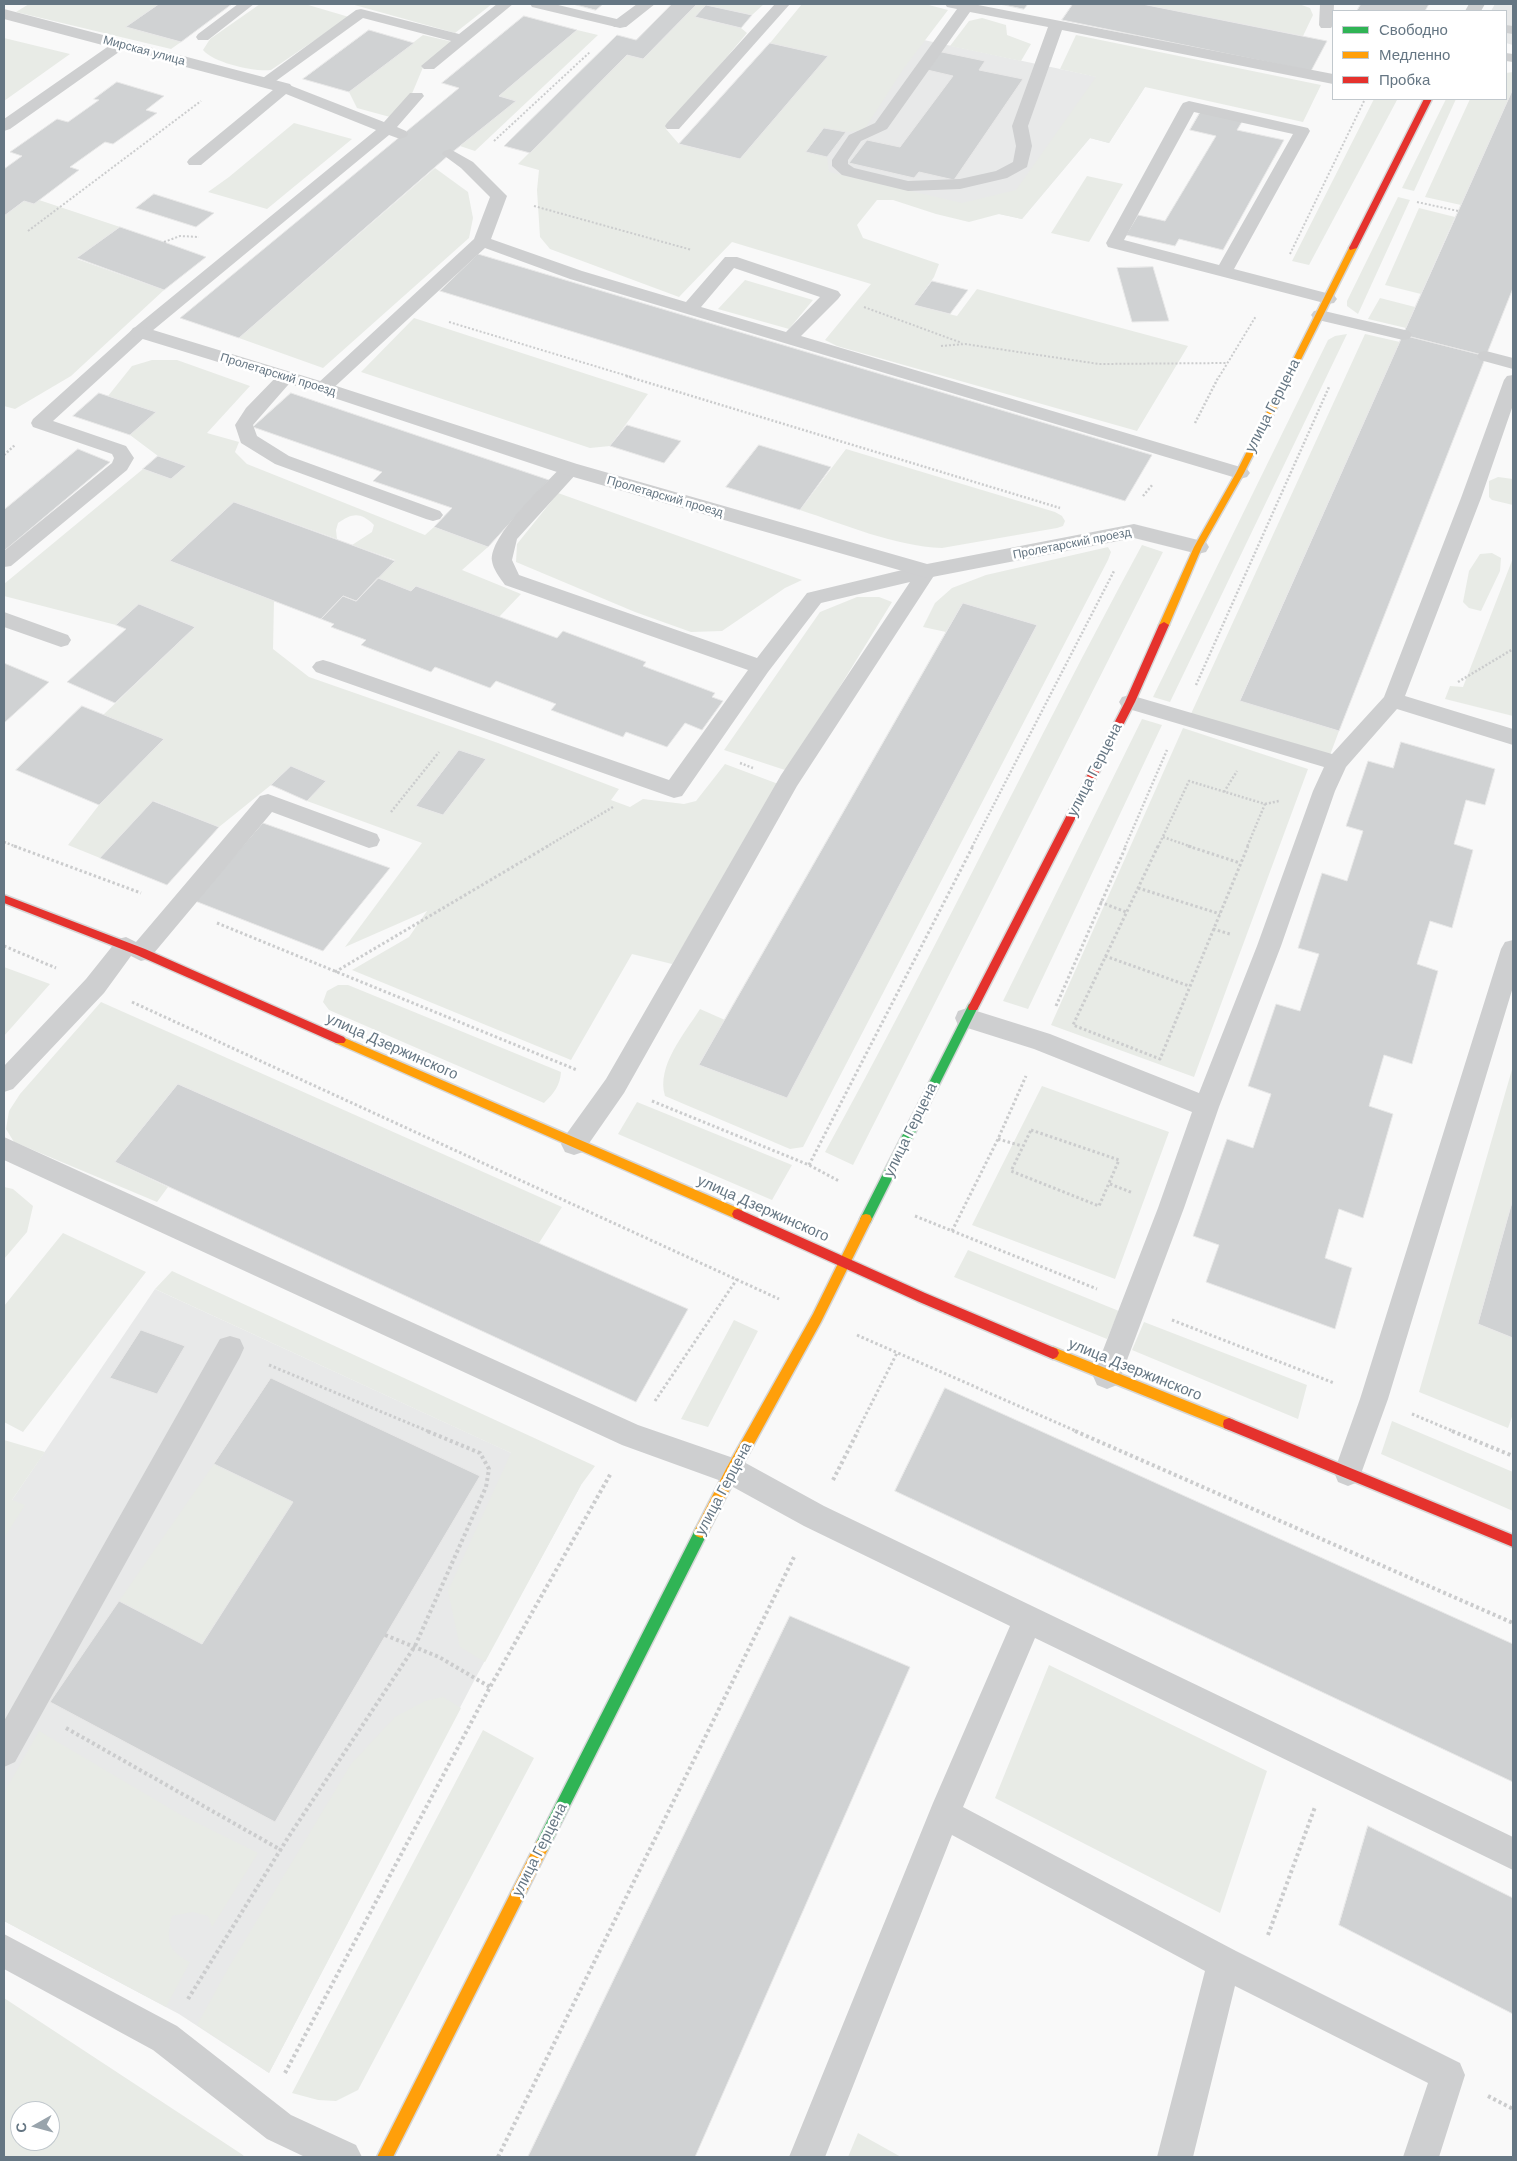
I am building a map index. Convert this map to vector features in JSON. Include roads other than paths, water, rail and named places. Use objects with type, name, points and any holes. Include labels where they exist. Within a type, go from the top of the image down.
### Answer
[{"type":"street","points":[[620,24],[647,4]]},
{"type":"street","name":"Мирская улица","points":[[4,14],[284,88]]},
{"type":"street","name":"улица Герцена","points":[[385,2157],[732,1472],[817,1318],[967,1018],[1130,702],[1198,547],[1240,473],[1426,100]]},
{"type":"street","name":"Пролетарский проезд","points":[[140,332],[323,388],[570,469],[927,571],[1134,531],[1198,547]]},
{"type":"street","name":"улица Дзержинского","points":[[4,899],[134,949],[574,1144],[844,1261],[921,1297],[1107,1376],[1348,1472],[1513,1541]]},
{"type":"lane","points":[[203,36],[247,4]]},
{"type":"lane","points":[[429,66],[506,4]]},
{"type":"lane","points":[[537,4],[620,24]]},
{"type":"lane","points":[[673,126],[783,4]]},
{"type":"lane","points":[[1326,4],[1326,25]]},
{"type":"lane","points":[[1056,24],[1020,126],[1024,146],[1021,164],[1001,175],[960,184],[908,186],[848,172],[840,166],[840,160],[855,138],[881,126],[959,5],[1038,15],[1056,24],[1332,79]]},
{"type":"lane","points":[[264,82],[361,13],[461,40]]},
{"type":"lane","points":[[4,126],[122,44]]},
{"type":"lane","points":[[195,162],[284,88],[394,132]]},
{"type":"lane","points":[[4,562],[120,466],[124,458],[119,450],[40,423],[140,332],[394,132],[416,96]]},
{"type":"lane","points":[[1223,273],[1302,131],[1190,106],[1114,243],[1223,273],[1275,286],[1324,307],[1403,335]]},
{"type":"lane","points":[[323,388],[482,241],[499,196],[468,165],[450,154]]},
{"type":"lane","points":[[482,241],[576,275],[1240,473]]},
{"type":"lane","points":[[690,309],[731,262],[832,295],[790,338]]},
{"type":"lane","points":[[1486,356],[1513,364]]},
{"type":"lane","points":[[286,377],[252,412],[244,424],[248,439],[282,460],[433,515]]},
{"type":"lane","points":[[1107,1376],[1171,1208],[1206,1107],[1269,946],[1324,791],[1337,763],[1393,700],[1471,498],[1513,380]]},
{"type":"lane","points":[[570,469],[508,537],[502,550],[501,564],[512,580],[761,667]]},
{"type":"lane","points":[[322,666],[652,784],[674,790],[761,667],[814,598],[927,571]]},
{"type":"lane","points":[[574,1144],[615,1086],[789,781],[927,571]]},
{"type":"lane","points":[[4,619],[61,640]]},
{"type":"lane","points":[[1393,700],[1513,737]]},
{"type":"lane","points":[[1130,702],[1337,763]]},
{"type":"lane","points":[[4,1082],[221,860],[268,802],[369,840]]},
{"type":"lane","points":[[1348,1472],[1374,1399],[1513,949]]},
{"type":"lane","points":[[967,1018],[1041,1042],[1206,1107]]},
{"type":"lane","points":[[4,1148],[632,1436],[732,1472],[814,1516],[1513,1854]]},
{"type":"lane","points":[[4,1751],[230,1348]]},
{"type":"lane","points":[[807,2157],[944,1814],[1028,1618]]},
{"type":"lane","points":[[944,1814],[1238,1970],[1448,2075],[1421,2157]]},
{"type":"lane","points":[[4,1951],[165,2038],[279,2127],[344,2157]]},
{"type":"lane","points":[[1175,2157],[1238,1970]]}]
